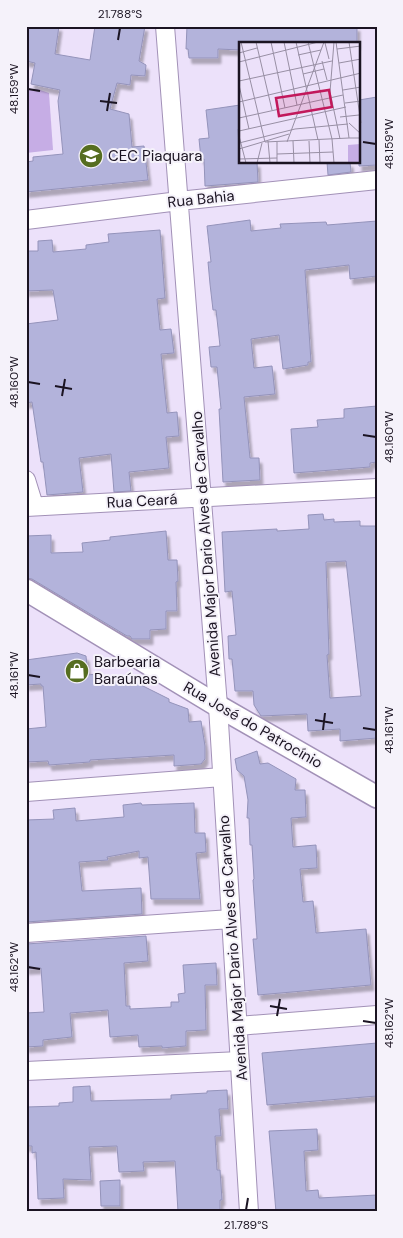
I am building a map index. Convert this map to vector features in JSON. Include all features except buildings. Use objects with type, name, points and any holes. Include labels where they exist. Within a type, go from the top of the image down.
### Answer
[{"type":"street","name":"Avenida Major Dario Alves de Carvalho","points":[[165,26],[218,706],[249,1212]]},
{"type":"street","name":"Rua Bahia","points":[[26,220],[179,201],[377,180]]},
{"type":"street","points":[[26,480],[30,506]]},
{"type":"street","name":"Rua Ceará","points":[[30,506],[377,488]]},
{"type":"street","name":"Rua José do Patrocínio","points":[[26,590],[218,706],[377,797]]},
{"type":"street","points":[[26,792],[222,777]]},
{"type":"street","points":[[26,933],[231,920]]},
{"type":"street","points":[[238,1026],[377,1015]]},
{"type":"street","points":[[26,1071],[240,1061]]},
{"type":"shaded area","points":[[37,89],[49,93],[53,150],[26,153],[26,90]]},
{"type":"place","name":"CEC Piaquara","points":[[91,156]]},
{"type":"place","name":"Barbearia Baraúnas","points":[[77,671]]}]
